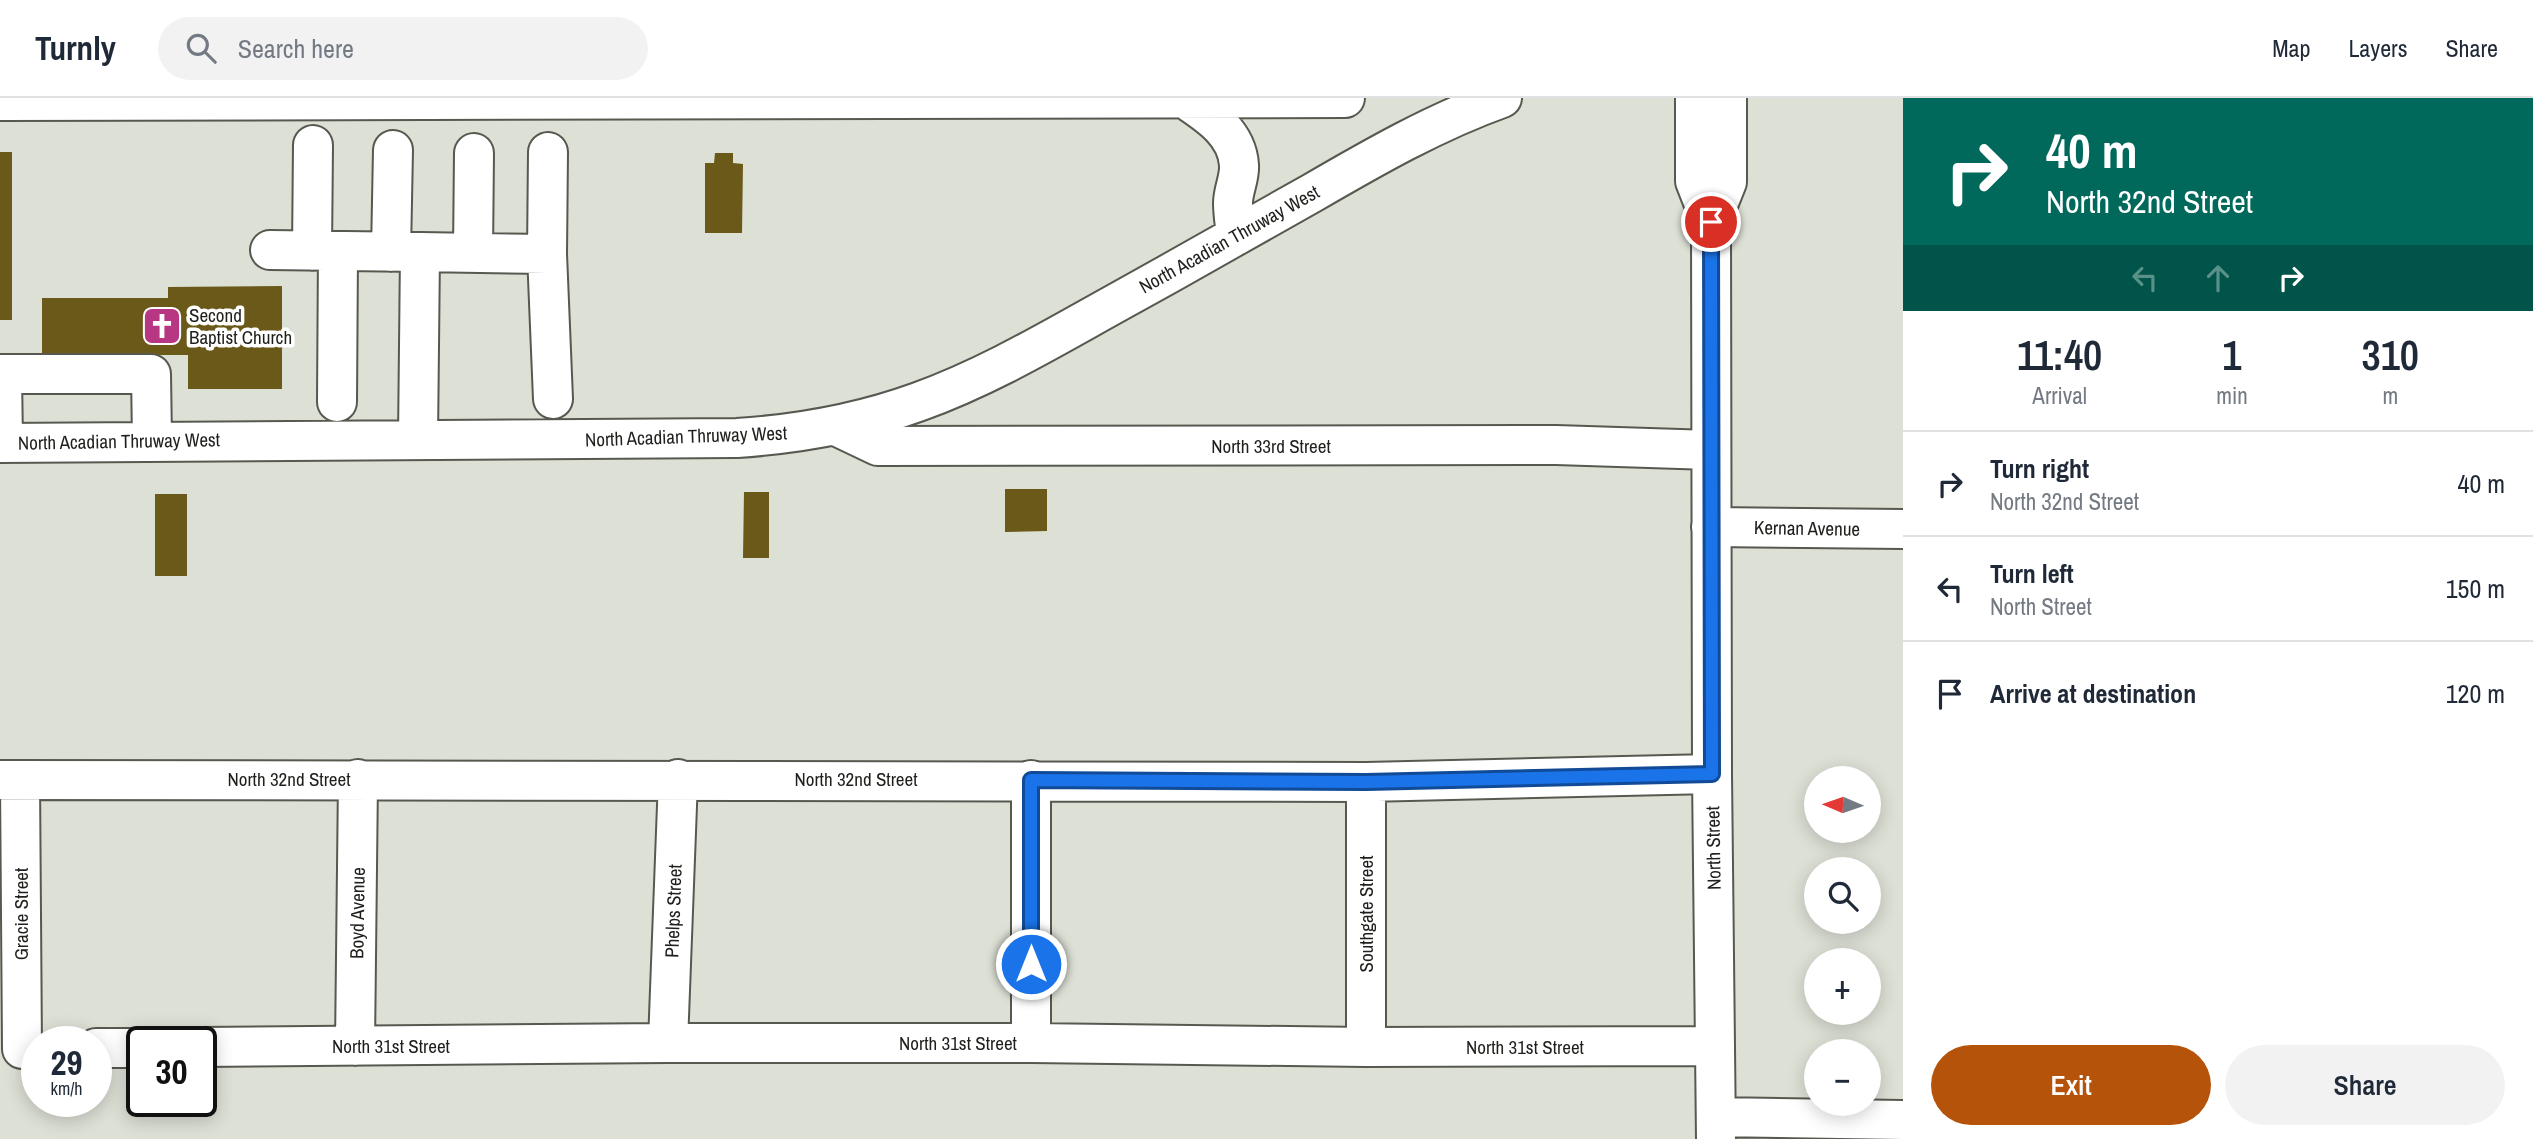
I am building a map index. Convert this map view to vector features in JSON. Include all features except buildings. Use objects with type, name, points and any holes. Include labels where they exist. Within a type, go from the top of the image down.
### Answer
[{"type":"street","points":[[0,101],[1345,98]]},
{"type":"street","name":"North Acadian Thruway West","points":[[1,443],[737,438],[836,426],[896,410],[952,389],[1049,340],[1408,138],[1502,98]]},
{"type":"street","points":[[1678,98],[1695,116]]},
{"type":"street","name":"North Street","points":[[1711,222],[1727,181],[1727,98]]},
{"type":"street","points":[[1185,99],[1213,118],[1233,144],[1239,163],[1238,184],[1233,199],[1236,236]]},
{"type":"street","name":"North Street","points":[[1695,116],[1695,181],[1711,222],[1716,1128]]},
{"type":"street","points":[[313,145],[337,402]]},
{"type":"street","points":[[393,150],[405,252],[418,440]]},
{"type":"street","points":[[548,152],[547,254],[553,399]]},
{"type":"street","points":[[472,253],[474,153]]},
{"type":"street","points":[[270,250],[547,254]]},
{"type":"street","points":[[1,443],[1,374],[151,374],[152,440]]},
{"type":"street","name":"North 33rd Street","points":[[836,426],[878,446],[1556,445],[1712,450]]},
{"type":"street","name":"Kernan Avenue","points":[[1711,527],[1903,529]]},
{"type":"street","name":"North 32nd Street","points":[[10,780],[1366,782],[1712,774]]},
{"type":"street","name":"Boyd Avenue","points":[[355,1046],[358,779]]},
{"type":"street","name":"Phelps Street","points":[[668,1044],[678,779]]},
{"type":"street","name":"Gracie Street","points":[[10,780],[20,1049]]},
{"type":"street","points":[[1031,780],[1031,1043]]},
{"type":"street","name":"Southgate Street","points":[[1366,782],[1367,1047]]},
{"type":"street","name":"North 31st Street","points":[[217,1048],[1031,1043],[1367,1047],[1715,1046]]},
{"type":"street","points":[[1716,1128],[1894,1126]]},
{"type":"place","name":"Second Baptist Church","points":[[162,326]]},
{"type":"route","points":[[1031,964],[1031,780],[1366,782],[1712,774],[1711,222]]}]
